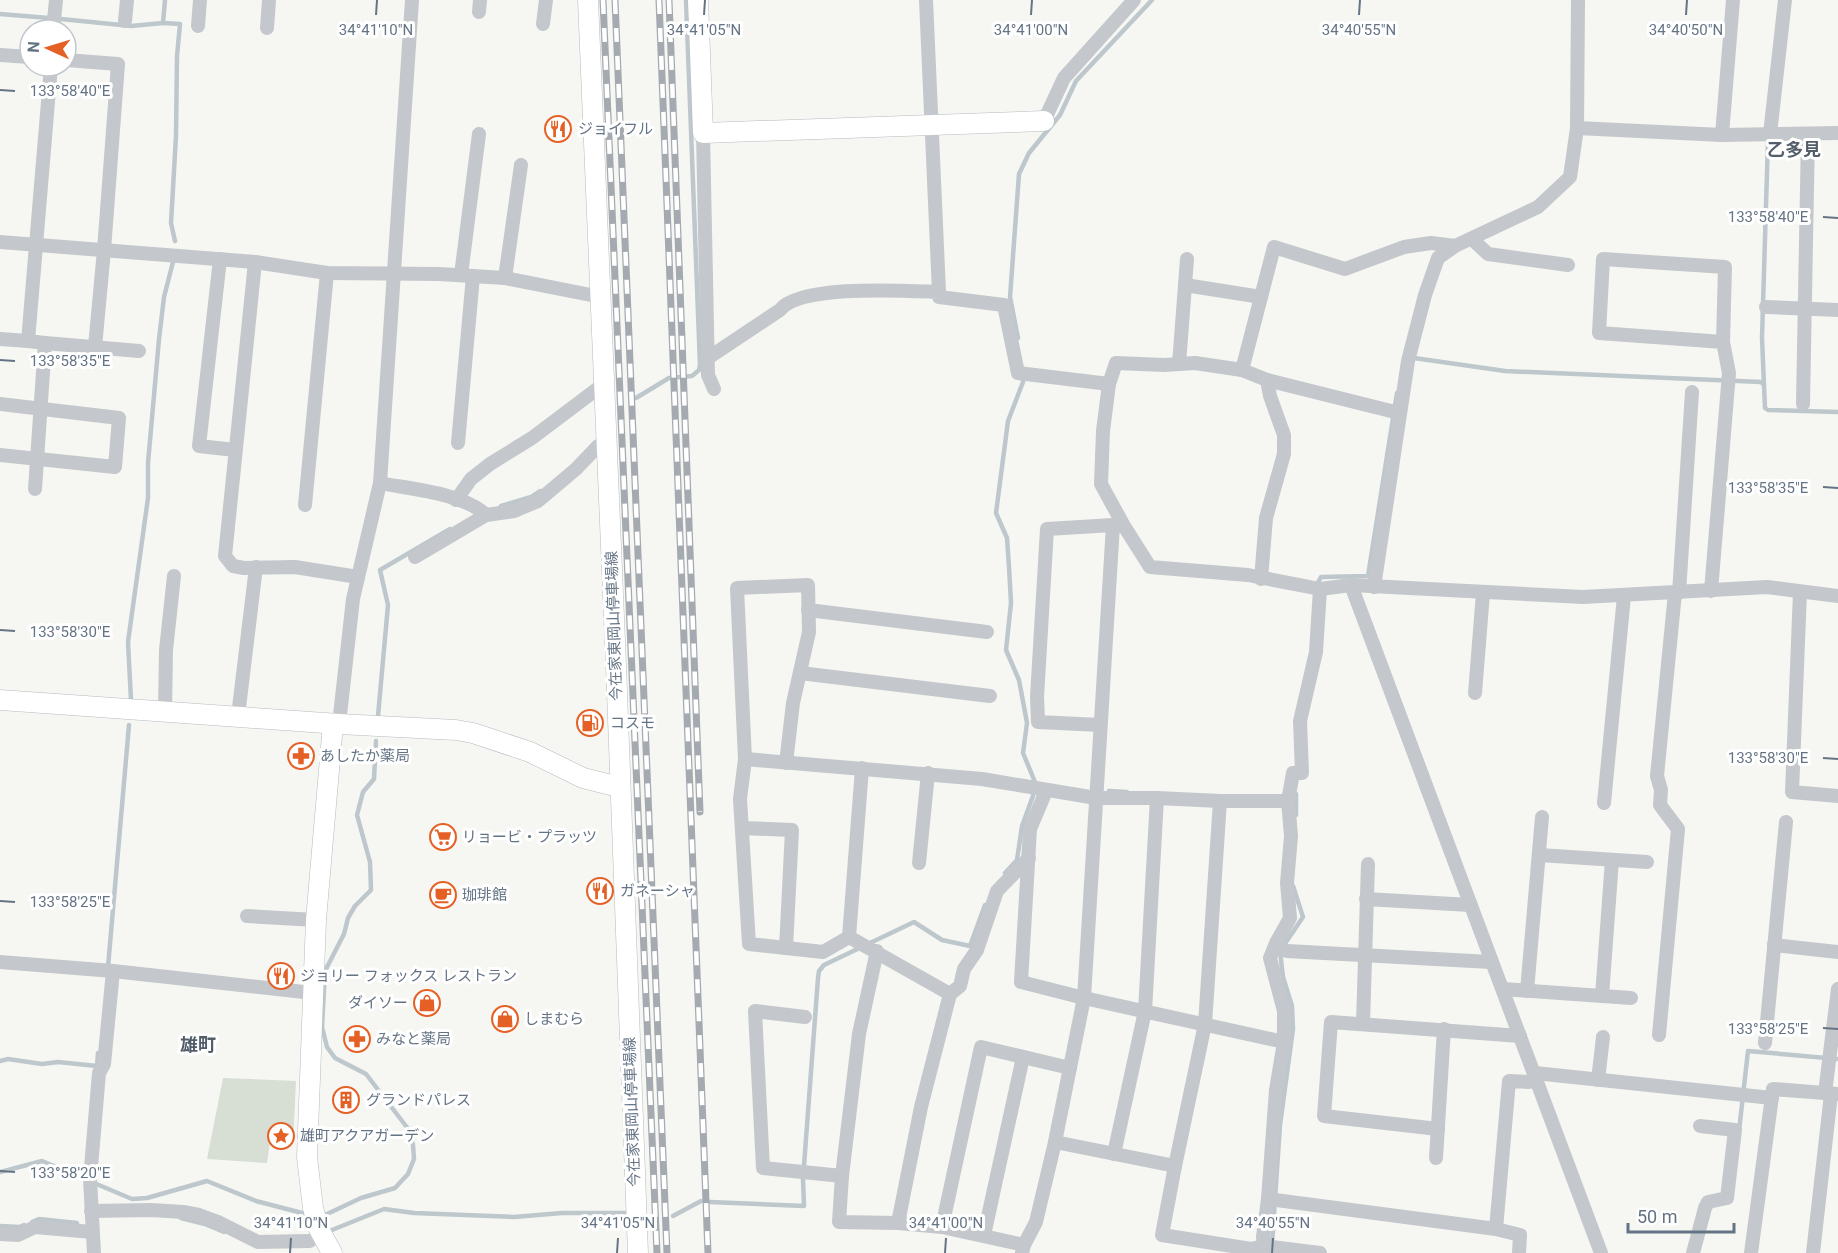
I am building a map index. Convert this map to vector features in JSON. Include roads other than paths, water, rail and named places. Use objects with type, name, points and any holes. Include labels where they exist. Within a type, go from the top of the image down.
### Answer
[{"type":"street","points":[[54,18],[56,0]]},
{"type":"street","points":[[125,21],[127,0]]},
{"type":"street","points":[[198,26],[200,0]]},
{"type":"street","points":[[267,28],[269,0]]},
{"type":"street","points":[[312,1241],[313,1208],[308,1157],[315,920],[336,724],[353,599],[380,483],[411,0]]},
{"type":"street","points":[[543,24],[546,0]]},
{"type":"street","name":"今在家東岡山停車場線","points":[[588,0],[638,1253]]},
{"type":"street","points":[[698,0],[708,375],[714,389]]},
{"type":"street","points":[[926,0],[939,297],[1004,305],[1018,373],[1109,384]]},
{"type":"street","points":[[703,133],[1044,121],[1064,78],[1134,0]]},
{"type":"street","points":[[1374,587],[1395,412],[1425,295],[1438,258],[1455,246],[1538,207],[1570,177],[1577,129],[1578,0]]},
{"type":"street","points":[[1722,135],[1733,0]]},
{"type":"street","points":[[1770,134],[1785,0]]},
{"type":"street","points":[[0,54],[18,56]]},
{"type":"street","points":[[78,61],[118,64],[95,347]]},
{"type":"street","points":[[28,341],[50,78]]},
{"type":"street","points":[[1577,129],[1722,135],[1838,133]]},
{"type":"street","points":[[458,443],[467,276],[479,134]]},
{"type":"street","points":[[1803,404],[1808,134]]},
{"type":"street","points":[[505,278],[521,165]]},
{"type":"street","points":[[1472,239],[1488,254],[1568,265]]},
{"type":"street","points":[[0,242],[255,262],[327,273],[393,273],[505,278],[601,297]]},
{"type":"street","points":[[1242,370],[1274,247],[1345,269],[1404,248],[1431,243],[1455,246]]},
{"type":"street","points":[[1711,591],[1728,380],[1723,342],[1725,267],[1603,259],[1599,333],[1723,342]]},
{"type":"street","points":[[220,260],[200,446],[235,450]]},
{"type":"street","points":[[1179,364],[1187,260]]},
{"type":"street","points":[[255,262],[225,556],[233,566],[296,567],[358,577]]},
{"type":"street","points":[[305,505],[327,273]]},
{"type":"street","points":[[1185,285],[1261,297]]},
{"type":"street","points":[[708,358],[780,310],[784,304],[804,298],[847,290],[939,292]]},
{"type":"street","points":[[1766,307],[1838,310]]},
{"type":"street","points":[[0,339],[139,351]]},
{"type":"street","points":[[35,489],[45,343]]},
{"type":"street","points":[[1395,412],[1267,380],[1242,370],[1195,363],[1116,363],[1109,384],[1103,431],[1101,484],[1119,525],[1150,567],[1248,575],[1316,589],[1351,585],[1561,597],[1624,596],[1767,587],[1838,596]]},
{"type":"street","points":[[1261,579],[1266,518],[1284,454],[1284,435],[1270,396],[1267,380]]},
{"type":"street","points":[[456,500],[471,479],[490,464],[532,438],[604,383]]},
{"type":"street","points":[[1659,1035],[1678,829],[1660,805],[1661,790],[1657,776],[1677,593],[1692,392]]},
{"type":"street","points":[[0,404],[119,418],[114,467],[0,455]]},
{"type":"street","points":[[380,483],[456,500],[483,512],[514,511],[538,501],[576,469],[598,446],[607,441]]},
{"type":"street","points":[[415,557],[483,512]]},
{"type":"street","points":[[869,947],[842,1176],[839,1222],[898,1223],[942,1227],[984,1235],[1023,1249],[1036,1222],[1055,1142],[1084,998],[1100,725],[1119,525]]},
{"type":"street","points":[[1100,725],[1038,722],[1037,697],[1047,529],[1119,525]]},
{"type":"street","points":[[238,716],[256,567]]},
{"type":"street","points":[[165,711],[166,650],[174,576]]},
{"type":"street","points":[[786,762],[793,703],[809,632],[808,585],[737,588],[745,759],[740,799],[749,944],[823,952],[849,938]]},
{"type":"street","points":[[1351,585],[1601,1253]]},
{"type":"street","points":[[1268,1248],[1263,1237],[1273,1200],[1276,1090],[1284,1042],[1284,1011],[1270,958],[1290,918],[1287,883],[1291,836],[1289,797],[1293,773],[1302,773],[1300,721],[1316,652],[1316,589]]},
{"type":"street","points":[[1800,592],[1792,792],[1838,796]]},
{"type":"street","points":[[1475,693],[1483,593]]},
{"type":"street","points":[[1604,803],[1624,596]]},
{"type":"street","points":[[808,610],[987,632]]},
{"type":"street","points":[[800,673],[990,696]]},
{"type":"street","points":[[0,700],[336,724],[456,730],[473,733],[530,752],[583,778],[620,787]]},
{"type":"street","points":[[745,759],[982,778],[1096,798],[1220,801],[1289,797]]},
{"type":"street","points":[[849,938],[862,768]]},
{"type":"street","points":[[920,863],[928,773]]},
{"type":"street","points":[[1038,789],[1030,829],[1021,982],[1284,1042]]},
{"type":"street","points":[[1114,1154],[1145,1011],[1157,798]]},
{"type":"street","points":[[1220,801],[1205,1024],[1162,1235],[1251,1249],[1268,1248],[1320,1253]]},
{"type":"street","points":[[1527,991],[1542,818]]},
{"type":"street","points":[[1765,1043],[1786,822]]},
{"type":"street","points":[[742,828],[792,830],[786,948]]},
{"type":"street","points":[[1539,855],[1647,862]]},
{"type":"street","points":[[898,1223],[921,1107],[950,994],[960,986],[964,969],[977,950],[997,891],[1029,858]]},
{"type":"street","points":[[1602,996],[1612,860]]},
{"type":"street","points":[[1363,1024],[1368,864]]},
{"type":"street","points":[[1366,899],[1470,905]]},
{"type":"street","points":[[247,916],[315,920]]},
{"type":"street","points":[[849,938],[869,947],[950,994]]},
{"type":"street","points":[[1774,945],[1838,952]]},
{"type":"street","points":[[1287,951],[1491,962]]},
{"type":"street","points":[[0,962],[313,993]]},
{"type":"street","points":[[94,1253],[90,1181],[99,1073],[104,1064],[109,971]]},
{"type":"street","points":[[1503,989],[1631,998]]},
{"type":"street","points":[[1813,1253],[1831,1094],[1829,1059],[1838,989]]},
{"type":"street","points":[[806,1017],[755,1011],[763,1168],[842,1176]]},
{"type":"street","points":[[1438,1129],[1324,1116],[1331,1022],[1520,1036]]},
{"type":"street","points":[[1436,1158],[1444,1029]]},
{"type":"street","points":[[1598,1080],[1603,1036]]},
{"type":"street","points":[[942,1227],[981,1047],[1070,1068]]},
{"type":"street","points":[[984,1235],[1023,1057]]},
{"type":"street","points":[[1496,1229],[1509,1081],[1529,1082],[1536,1076],[1598,1080],[1772,1098]]},
{"type":"street","points":[[1751,1253],[1773,1089],[1831,1094]]},
{"type":"street","points":[[1693,1253],[1708,1202],[1727,1198],[1735,1130],[1700,1126]]},
{"type":"street","points":[[1055,1142],[1175,1166]]},
{"type":"street","points":[[1273,1200],[1496,1229],[1520,1235],[1519,1253]]},
{"type":"street","points":[[91,1211],[183,1212],[218,1222],[258,1242],[312,1241],[332,1253]]},
{"type":"street","points":[[0,1234],[18,1235],[35,1227],[92,1232]]},
{"type":"waterway","points":[[165,0],[163,23],[180,24],[171,223],[175,241]]},
{"type":"waterway","points":[[636,398],[669,378],[692,376],[699,370],[700,365],[686,0]]},
{"type":"waterway","points":[[1018,338],[1010,297],[1019,174],[1029,153],[1060,115],[1076,81],[1152,0]]},
{"type":"waterway","points":[[0,14],[49,18]]},
{"type":"waterway","points":[[78,21],[131,26],[163,23]]},
{"type":"waterway","points":[[1764,385],[1762,338],[1768,139]]},
{"type":"waterway","points":[[131,700],[128,642],[148,498],[148,463],[159,339],[164,297],[173,262]]},
{"type":"waterway","points":[[1414,358],[1505,371],[1761,382],[1764,385],[1765,408],[1768,410],[1838,412]]},
{"type":"waterway","points":[[1005,873],[1017,860],[1022,826],[1033,796],[1035,782],[1023,753],[1027,723],[1019,680],[1006,650],[1011,603],[1007,538],[996,513],[1008,421],[1023,382],[1023,376]]},
{"type":"waterway","points":[[1316,586],[1321,577],[1368,576],[1397,393]]},
{"type":"waterway","points":[[501,506],[531,497],[540,491]]},
{"type":"waterway","points":[[378,716],[388,605],[380,570],[450,529]]},
{"type":"waterway","points":[[108,967],[129,725]]},
{"type":"waterway","points":[[325,1215],[361,1198],[395,1188],[408,1174],[414,1159],[409,1130],[366,1074],[335,1058],[327,1047],[322,1027],[325,971],[344,934],[348,918],[355,906],[371,890],[370,862],[357,815],[363,792],[374,779],[376,741]]},
{"type":"waterway","points":[[1109,791],[1127,792]]},
{"type":"waterway","points":[[1296,794],[1296,815]]},
{"type":"waterway","points":[[1272,1244],[1280,1125],[1293,1029],[1292,1006],[1283,977],[1280,951],[1303,917],[1293,886]]},
{"type":"waterway","points":[[710,1202],[804,1206],[803,1179],[818,978],[819,971],[824,965],[914,922],[942,940],[970,946],[985,905]]},
{"type":"waterway","points":[[1739,1131],[1748,1051],[1838,1059]]},
{"type":"waterway","points":[[0,1061],[8,1059],[42,1064],[58,1062],[97,1066],[98,1053]]},
{"type":"waterway","points":[[0,1172],[42,1161],[132,1199],[147,1198],[207,1181],[256,1201],[306,1214]]},
{"type":"waterway","points":[[673,1216],[701,1201]]},
{"type":"waterway","points":[[332,1230],[384,1209],[414,1213],[514,1217],[562,1213],[629,1213]]},
{"type":"waterway","points":[[181,1218],[224,1232]]},
{"type":"waterway","points":[[32,1222],[39,1219],[77,1223]]},
{"type":"waterway","points":[[0,1226],[24,1225]]},
{"type":"railway","points":[[603,0],[657,1253]]},
{"type":"railway","points":[[615,0],[667,1253]]},
{"type":"railway","points":[[659,0],[708,1253]]},
{"type":"railway","points":[[669,0],[700,812]]},
{"type":"place","name":"ジョイフル","points":[[558,129]]},
{"type":"place","name":"コスモ","points":[[590,723]]},
{"type":"place","name":"あしたか薬局","points":[[301,756]]},
{"type":"place","name":"リョービ・プラッツ","points":[[443,837]]},
{"type":"place","name":"ガネーシャ","points":[[600,891]]},
{"type":"place","name":"珈琲館","points":[[443,895]]},
{"type":"place","name":"ジョリー フォックス レストラン","points":[[281,976]]},
{"type":"place","name":"ダイソー","points":[[427,1003]]},
{"type":"place","name":"しまむら","points":[[505,1019]]},
{"type":"place","name":"みなと薬局","points":[[357,1039]]},
{"type":"place","name":"グランドパレス","points":[[346,1100]]},
{"type":"place","name":"雄町アクアガーデン","points":[[281,1136]]},
{"type":"district","name":"乙多見","points":[[1794,149]]},
{"type":"district","name":"雄町","points":[[198,1044]]}]
